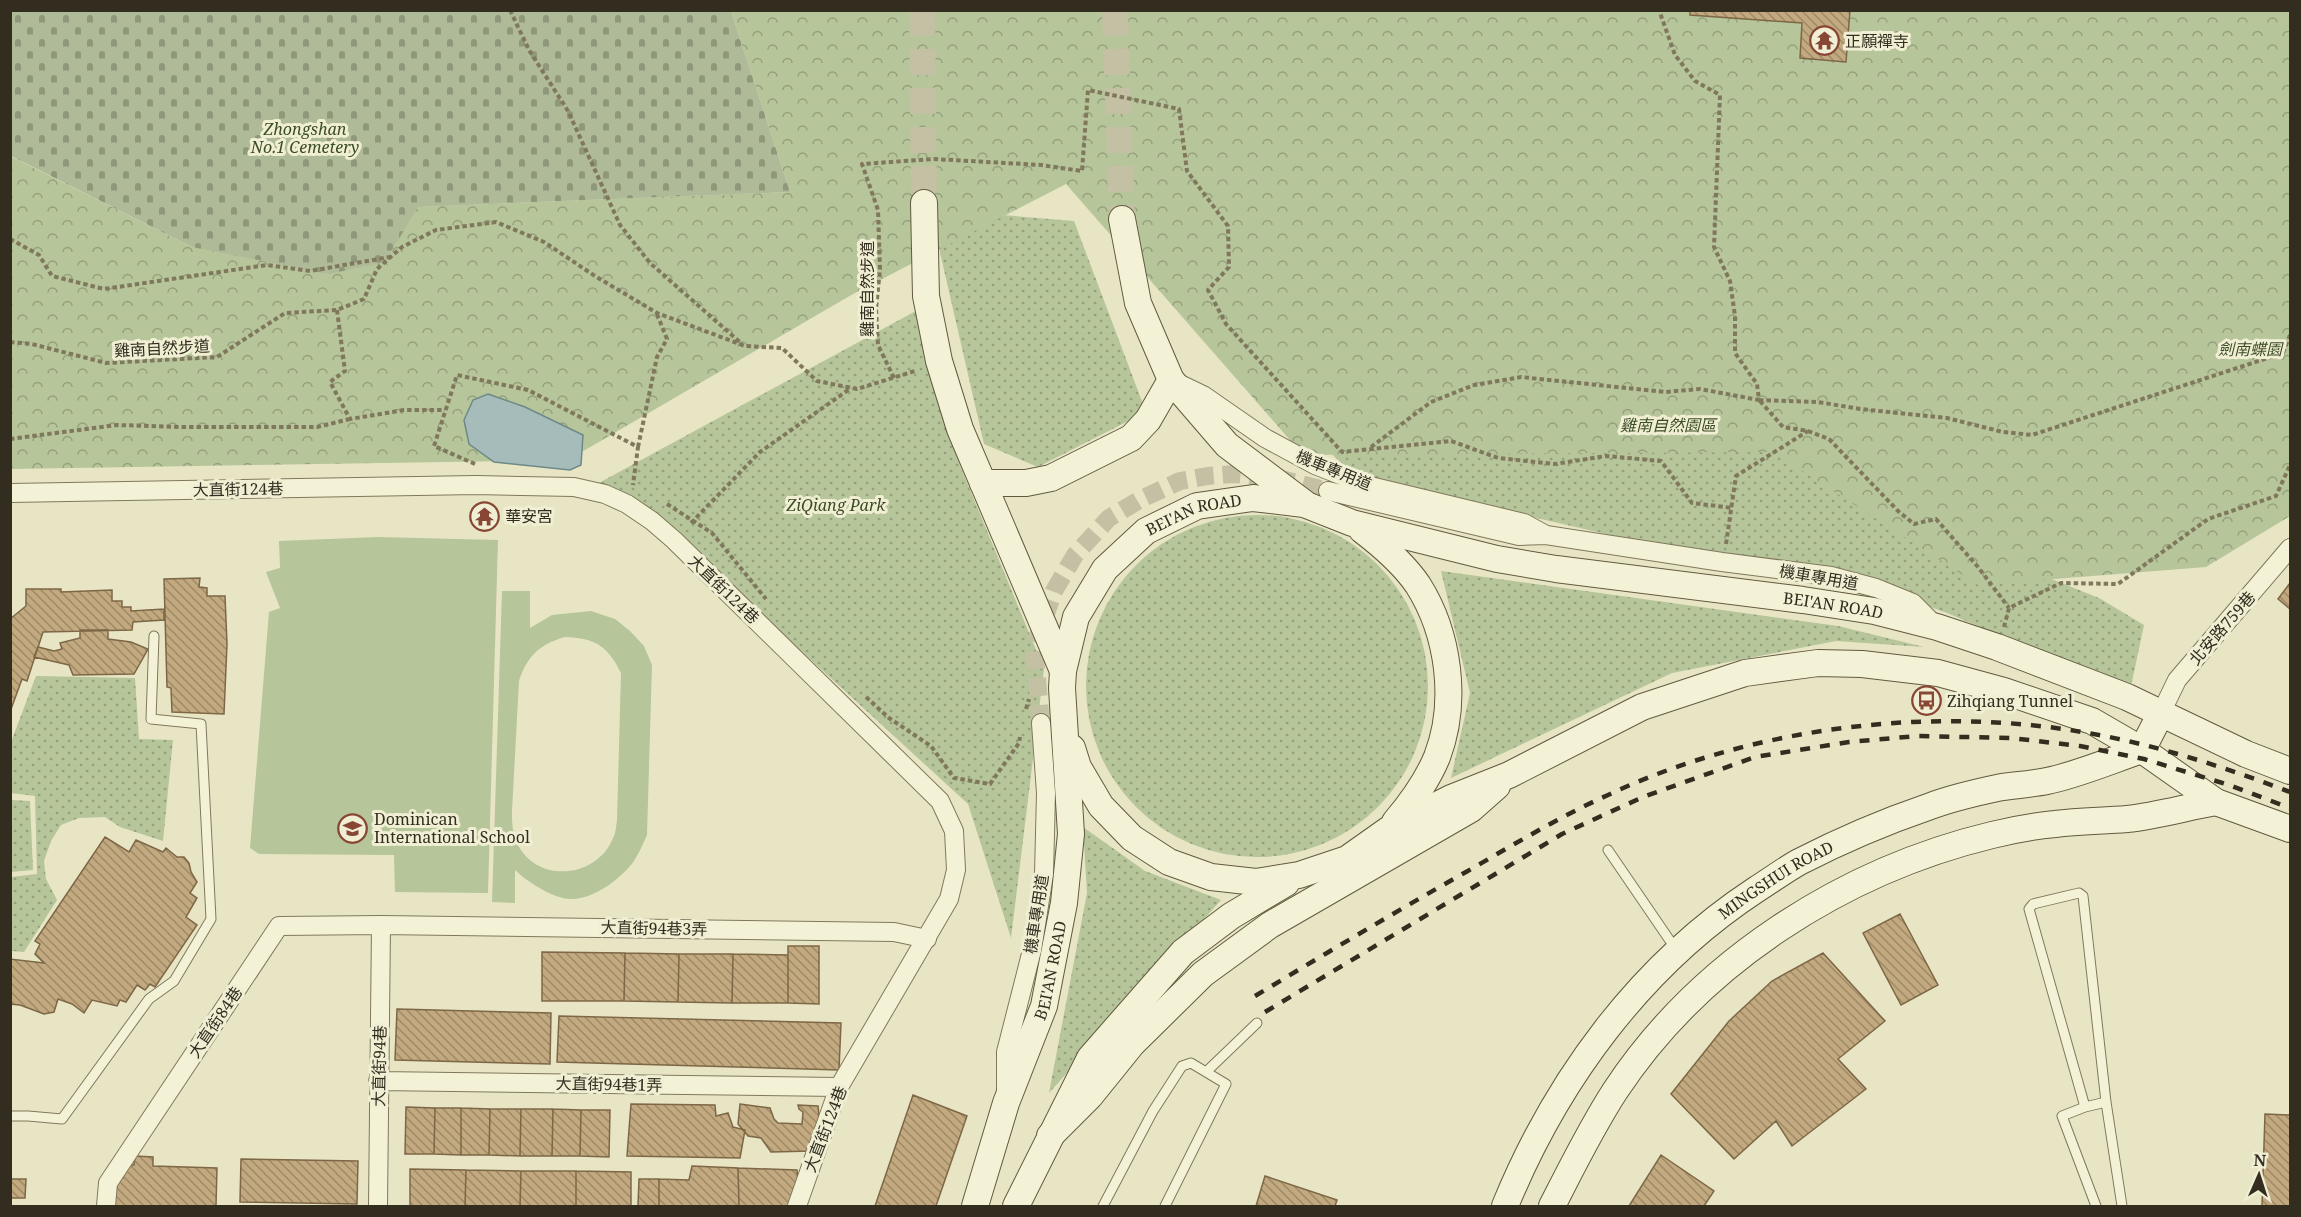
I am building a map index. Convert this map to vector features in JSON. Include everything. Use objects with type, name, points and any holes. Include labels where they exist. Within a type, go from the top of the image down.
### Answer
[{"type":"main road","points":[[924,203],[926,296],[939,361],[960,429],[1063,671]]},
{"type":"main road","points":[[1122,219],[1138,303],[1171,380],[1227,445],[1304,504]]},
{"type":"main road","points":[[983,483],[1026,483],[1051,478],[1131,438],[1148,420],[1171,380]]},
{"type":"main road","name":"BEI'AN ROAD","points":[[975,1206],[1006,1102],[1044,1006],[1064,903],[1071,834],[1053,724],[1076,617],[1105,569],[1146,531],[1197,506],[1253,498],[1304,504],[1352,523],[1497,559],[1556,569],[1874,611],[1937,627],[1997,647],[2127,697],[2247,754],[2290,771]]},
{"type":"main road","name":"BEI'AN ROAD","points":[[1352,523],[1388,550],[1417,584],[1437,624],[1448,668],[1448,713],[1437,756],[1417,796],[1388,830]]},
{"type":"main road","name":"BEI'AN ROAD","points":[[1053,724],[1101,806],[1132,838],[1169,862],[1211,877],[1256,882],[1299,875],[1347,859],[1388,830],[1450,798],[1509,775],[1642,706],[1745,674],[1818,663],[1862,664],[1938,673],[2004,691],[2091,722],[2142,750],[2216,801],[2290,829]]},
{"type":"main road","points":[[2142,750],[2161,713]]},
{"type":"main road","name":"MINGSHUI ROAD","points":[[1505,1206],[1519,1172],[1557,1099],[1585,1057],[1626,1004],[1677,951],[1731,906],[1798,863],[1870,828],[1930,806],[2003,787],[2049,781],[2142,750]]},
{"type":"main road","points":[[1050,1136],[1090,1096],[1132,1044],[1203,974],[1270,925],[1471,809],[1509,775]]},
{"type":"main road","points":[[1552,1206],[1586,1140],[1616,1090],[1652,1043],[1695,997],[1740,955],[1799,915],[1855,883],[1935,851],[1993,835],[2054,824],[2129,819],[2216,801]]},
{"type":"main road","name":"BEI'AN ROAD","points":[[1016,1206],[1090,1058],[1183,952],[1231,916],[1299,875]]},
{"type":"street","name":"機車專用道","points":[[1171,380],[1203,395],[1265,438],[1315,465],[1366,485],[1524,523],[1546,535]]},
{"type":"street","name":"大直街124巷","points":[[10,493],[476,485],[574,487],[605,494],[627,504],[674,540],[940,801],[954,831],[956,870],[949,899],[839,1087],[797,1206]]},
{"type":"street","name":"機車專用道","points":[[1328,491],[1519,536],[1546,535],[1831,576],[1876,588],[1913,603],[1937,627]]},
{"type":"street","name":"北安路759巷","points":[[2161,713],[2177,680],[2290,548]]},
{"type":"street","name":"大直街94巷3弄","points":[[381,925],[894,932],[927,939]]},
{"type":"street","name":"大直街94巷","points":[[378,1206],[381,925]]},
{"type":"street","name":"大直街84巷","points":[[105,1206],[108,1183],[279,926],[381,925]]},
{"type":"street","name":"大直街94巷1弄","points":[[378,1081],[839,1087]]},
{"type":"lane","points":[[10,1116],[62,1119],[149,999],[174,981],[211,919],[201,724],[152,719],[154,636]]},
{"type":"lane","points":[[1608,850],[1677,951]]},
{"type":"lane","points":[[2085,1107],[2029,909],[2033,904],[2079,893],[2083,896],[2106,1102],[2122,1206]]},
{"type":"lane","points":[[1206,1072],[1257,1023]]},
{"type":"lane","points":[[1103,1206],[1153,1111],[1182,1066],[1191,1063],[1226,1084],[1165,1206]]},
{"type":"lane","points":[[2096,1206],[2061,1120],[2065,1114],[2106,1102]]},
{"type":"path","points":[[510,10],[529,50],[568,111],[620,225],[650,263],[746,346]]},
{"type":"path","points":[[1659,10],[1675,55],[1695,81],[1720,95],[1714,247],[1730,282],[1735,316],[1735,353],[1757,384],[1759,400],[1783,427],[1809,431],[1829,439],[1898,511],[1914,524],[1935,519],[1978,567],[2009,609]]},
{"type":"path","name":"雞南自然步道","points":[[10,342],[32,344],[106,363],[217,357],[285,312],[338,310],[364,298],[377,269],[402,247],[436,230],[496,222],[544,242],[657,313],[746,346],[782,348],[817,381],[857,389],[894,378],[879,345],[876,309],[880,269],[878,210],[862,164],[934,159],[1041,165],[1082,171],[1088,90],[1179,109],[1186,171],[1228,226],[1229,267],[1208,290],[1226,324],[1342,452],[1370,448]]},
{"type":"path","points":[[10,239],[39,255],[52,276],[104,289],[267,265],[310,271],[391,257]]},
{"type":"path","points":[[338,310],[345,371],[330,382],[350,419]]},
{"type":"path","points":[[627,504],[634,482],[638,447],[657,357],[668,339],[657,313]]},
{"type":"path","points":[[1370,448],[1431,402],[1474,385],[1521,377],[1665,392],[1700,388],[1759,400],[1818,402],[1947,418],[2002,432],[2032,435],[2283,353],[2290,335]]},
{"type":"path","points":[[894,378],[915,371]]},
{"type":"path","points":[[476,485],[476,464],[434,446],[457,375],[528,390],[638,447]]},
{"type":"path","points":[[674,540],[760,452],[851,388]]},
{"type":"path","points":[[10,439],[117,425],[182,428],[317,427],[404,410],[445,410]]},
{"type":"path","points":[[1722,562],[1733,508],[1736,476],[1809,431]]},
{"type":"path","points":[[1370,448],[1451,441],[1498,458],[1555,464],[1606,456],[1661,461],[1692,503],[1733,508]]},
{"type":"path","points":[[1997,647],[2009,609],[2061,583],[2118,584],[2208,519],[2276,496],[2290,465]]},
{"type":"path","points":[[634,482],[644,488]]},
{"type":"path","points":[[663,502],[712,533],[771,605]]},
{"type":"path","points":[[860,691],[889,718],[931,746],[954,778],[990,784],[1019,743],[1022,732]]},
{"type":"path","points":[[1026,710],[1029,699]]},
{"type":"green space","name":"Zhongshan No.1 Cemetery","points":[[10,11],[731,11],[790,192],[418,207],[385,262],[329,274],[192,247],[11,156]]},
{"type":"green space","name":"劍南蝶園","points":[[731,11],[2290,11],[2290,516],[2206,567],[1978,585],[1773,452],[1303,455],[1066,184],[853,294],[568,460],[11,469],[10,156],[192,247],[385,262],[417,207],[790,192]]},
{"type":"green space","points":[[930,209],[1074,221],[1146,412],[1038,467],[984,444]]},
{"type":"green space","name":"雞南自然園區","points":[[1478,289],[1991,555],[2099,598],[2144,625],[2130,691],[1947,613],[1903,597],[1653,545],[1407,488],[1347,470],[1319,440]]},
{"type":"green space","name":"ZiQiang Park","points":[[925,306],[959,463],[1044,669],[1011,938],[968,804],[653,515],[597,484]]},
{"type":"green space","points":[[1257,515],[1290,518],[1323,528],[1352,544],[1378,565],[1399,591],[1415,620],[1425,653],[1428,686],[1425,719],[1415,752],[1399,781],[1378,807],[1352,828],[1323,844],[1290,854],[1257,857],[1224,854],[1191,844],[1162,828],[1136,807],[1115,781],[1099,752],[1089,719],[1086,686],[1089,653],[1099,620],[1115,591],[1136,565],[1162,544],[1191,528],[1224,518]]},
{"type":"green space","points":[[378,537],[498,540],[488,893],[395,892],[394,855],[259,854],[250,848],[269,612],[280,608],[266,572],[280,568],[279,541]]},
{"type":"green space","points":[[1441,571],[1838,626],[1924,647],[1836,641],[1672,673],[1451,778],[1470,693]]},
{"type":"green space","points":[[502,591],[530,591],[530,628],[552,615],[591,611],[615,619],[644,646],[652,665],[647,835],[629,868],[607,886],[589,895],[572,899],[557,896],[533,884],[515,870],[515,903],[492,902]],"holes":[[[565,637],[585,639],[599,645],[611,656],[621,673],[617,820],[613,838],[605,852],[594,862],[566,871],[552,870],[538,865],[526,856],[517,843],[513,831],[512,811],[519,681],[522,672],[530,658],[548,643]]]},
{"type":"green space","points":[[36,676],[135,678],[139,739],[173,740],[163,841],[120,827],[105,817],[79,818],[61,825],[51,841],[44,861],[46,879],[57,900],[24,952],[11,951],[11,877],[37,874],[35,796],[11,793],[11,742]]},
{"type":"green space","points":[[11,800],[30,801],[33,870],[11,872]]},
{"type":"green space","points":[[1083,827],[1145,871],[1221,900],[1049,1093],[1087,893]]},
{"type":"water","points":[[488,394],[525,407],[583,435],[581,465],[570,470],[494,462],[469,444],[464,420],[473,400]]},
{"type":"building","name":"正願禪寺","points":[[1690,10],[1850,10],[1846,62],[1800,58],[1802,23],[1690,15]]},
{"type":"building","points":[[200,578],[199,587],[207,588],[207,596],[225,596],[227,644],[224,714],[172,712],[171,688],[167,687],[164,579]]},
{"type":"building","points":[[2290,583],[2290,609],[2278,599]]},
{"type":"building","points":[[26,589],[61,589],[61,592],[112,590],[112,601],[122,601],[122,607],[131,607],[131,611],[164,609],[164,620],[133,622],[132,630],[43,632],[27,681],[22,679],[10,712],[10,619],[26,606]]},
{"type":"building","points":[[80,630],[108,630],[108,639],[131,642],[148,649],[134,674],[73,675],[69,665],[34,657],[38,647],[54,651],[62,649],[60,643],[80,638]]},
{"type":"building","points":[[105,837],[129,852],[136,840],[163,852],[166,848],[177,857],[184,857],[197,882],[190,893],[197,898],[186,917],[197,925],[155,987],[150,984],[145,990],[137,985],[126,1002],[120,1000],[117,1006],[92,1000],[84,1013],[72,1004],[58,999],[54,1012],[44,1014],[20,1005],[10,1004],[10,959],[44,963],[35,954],[40,944],[35,941]]},
{"type":"building","points":[[1900,914],[1938,985],[1901,1005],[1863,933]]},
{"type":"building","points":[[788,946],[819,946],[819,1004],[788,1003]]},
{"type":"building","points":[[542,952],[625,953],[624,1001],[542,1001]]},
{"type":"building","points":[[625,953],[679,954],[678,1002],[624,1001]]},
{"type":"building","points":[[1823,953],[1885,1021],[1838,1059],[1866,1089],[1792,1146],[1776,1121],[1734,1159],[1671,1094],[1729,1021],[1772,981]]},
{"type":"building","points":[[679,954],[733,954],[732,1003],[678,1002]]},
{"type":"building","points":[[733,954],[788,955],[788,1003],[732,1003]]},
{"type":"building","points":[[397,1009],[551,1013],[550,1064],[395,1060]]},
{"type":"building","points":[[559,1016],[841,1023],[839,1070],[557,1062]]},
{"type":"building","points":[[913,1095],[967,1116],[936,1206],[875,1206]]},
{"type":"building","points":[[631,1104],[715,1105],[716,1116],[728,1113],[733,1127],[745,1130],[740,1158],[627,1156]]},
{"type":"building","points":[[740,1104],[770,1108],[778,1123],[802,1124],[803,1112],[798,1105],[818,1106],[821,1137],[812,1151],[771,1152],[761,1138],[748,1136],[738,1124]]},
{"type":"building","points":[[406,1107],[435,1108],[434,1154],[405,1154]]},
{"type":"building","points":[[435,1108],[461,1108],[461,1155],[434,1154]]},
{"type":"building","points":[[461,1108],[490,1109],[489,1155],[461,1155]]},
{"type":"building","points":[[490,1109],[521,1109],[520,1156],[489,1155]]},
{"type":"building","points":[[521,1109],[553,1109],[552,1156],[520,1156]]},
{"type":"building","points":[[553,1109],[581,1110],[580,1156],[552,1156]]},
{"type":"building","points":[[581,1110],[610,1110],[609,1157],[580,1156]]},
{"type":"building","points":[[2265,1114],[2290,1115],[2290,1206],[2262,1206]]},
{"type":"building","points":[[1661,1155],[1714,1191],[1704,1206],[1629,1206]]},
{"type":"building","points":[[135,1156],[153,1157],[153,1166],[217,1168],[216,1206],[115,1206],[116,1178],[123,1178],[123,1165],[134,1165]]},
{"type":"building","points":[[241,1159],[358,1161],[357,1204],[240,1202]]},
{"type":"building","points":[[692,1166],[738,1168],[739,1206],[659,1206],[659,1179],[689,1180]]},
{"type":"building","points":[[738,1168],[797,1170],[800,1206],[739,1206]]},
{"type":"building","points":[[410,1169],[466,1170],[465,1206],[410,1206]]},
{"type":"building","points":[[466,1170],[521,1171],[520,1206],[465,1206]]},
{"type":"building","points":[[521,1171],[576,1171],[576,1206],[520,1206]]},
{"type":"building","points":[[576,1171],[631,1172],[631,1206],[576,1206]]},
{"type":"building","points":[[1265,1176],[1337,1200],[1335,1206],[1256,1206]]},
{"type":"building","points":[[10,1179],[26,1179],[25,1198],[10,1198]]},
{"type":"building","points":[[639,1179],[659,1179],[659,1206],[638,1206]]},
{"type":"tunnel","points":[[922,10],[924,203]]},
{"type":"tunnel","points":[[1115,10],[1122,219]]},
{"type":"tunnel","points":[[1041,723],[1034,647],[1054,591],[1075,555],[1109,518],[1141,499],[1180,481],[1208,476],[1234,474],[1277,478],[1328,491]]},
{"type":"railway","points":[[1255,996],[1439,887],[1536,832],[1608,795],[1664,772],[1722,753],[1782,738],[1843,728],[1905,722],[1967,721],[2028,725],[2088,733],[2165,750],[2290,792]]},
{"type":"railway","points":[[1265,1012],[1562,834],[1643,797],[1755,757],[1849,742],[1917,736],[2011,738],[2080,746],[2144,759],[2229,785],[2290,808]]},
{"type":"place","name":"正願禪寺","points":[[1824,41]]},
{"type":"place","name":"華安宮","points":[[484,516]]},
{"type":"place","name":"Zihqiang Tunnel","points":[[1926,701]]},
{"type":"place","name":"Dominican International School","points":[[353,828]]}]
